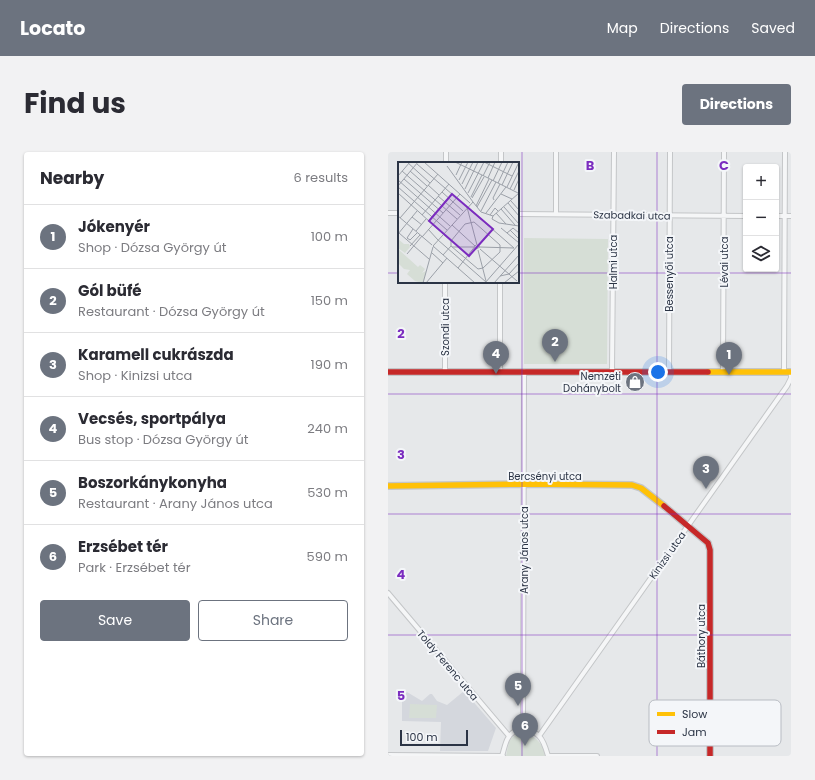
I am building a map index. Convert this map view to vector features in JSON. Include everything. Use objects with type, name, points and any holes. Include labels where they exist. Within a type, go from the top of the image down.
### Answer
[{"type":"street","points":[[556,152],[556,214]]},
{"type":"street","name":"Halmi utca","points":[[612,371],[614,152]]},
{"type":"street","name":"Bessenyői utca","points":[[669,372],[670,152]]},
{"type":"street","name":"Lévai utca","points":[[723,372],[724,152]]},
{"type":"street","name":"Kinizsi utca","points":[[539,736],[789,387],[791,378],[789,372],[785,152]]},
{"type":"street","name":"Szabadkai utca","points":[[519,214],[743,216]]},
{"type":"street","points":[[779,216],[791,216]]},
{"type":"street","name":"Szondi utca","points":[[445,283],[445,372]]},
{"type":"street","points":[[500,283],[500,371]]},
{"type":"street","name":"Arany János utca","points":[[523,729],[524,371]]},
{"type":"street","points":[[388,372],[789,372]]},
{"type":"street","name":"Bercsényi utca","points":[[388,486],[524,484],[632,485],[645,491],[688,526]]},
{"type":"street","name":"Báthory utca","points":[[688,526],[708,543],[710,550],[710,700]]},
{"type":"street","name":"Toldy Ferenc utca","points":[[388,593],[509,736]]},
{"type":"street","points":[[388,754],[502,756],[509,736],[513,732],[523,729],[531,731],[539,736],[546,747],[548,756],[597,756]]},
{"type":"shaded area","points":[[524,238],[608,239],[607,364],[524,364]]},
{"type":"shaded area","points":[[464,691],[496,728],[488,751],[440,751],[441,722],[402,721],[402,698],[407,692],[422,701],[432,694],[437,701],[447,705]]},
{"type":"shaded area","points":[[410,704],[437,705],[436,718],[409,718]]},
{"type":"shaded area","points":[[519,733],[529,735],[540,742],[545,756],[506,756],[510,740]]},
{"type":"traffic: slow","points":[[708,372],[791,372]]},
{"type":"traffic: slow","points":[[388,486],[524,484],[632,485],[641,488],[664,506]]},
{"type":"traffic: jam","points":[[388,372],[708,372]]},
{"type":"traffic: jam","points":[[664,506],[708,543],[710,550],[710,700]]},
{"type":"traffic: jam","points":[[710,746],[710,756]]},
{"type":"place","name":"Gól büfé","points":[[555,362]]},
{"type":"place","name":"Vecsés, sportpálya","points":[[496,374]]},
{"type":"place","name":"Jókenyér","points":[[729,375]]},
{"type":"place","name":"Nemzeti Dohánybolt","points":[[635,382]]},
{"type":"place","name":"Karamell cukrászda","points":[[706,489]]},
{"type":"place","name":"Boszorkánykonyha","points":[[518,706]]},
{"type":"place","name":"Erzsébet tér","points":[[525,746]]}]
